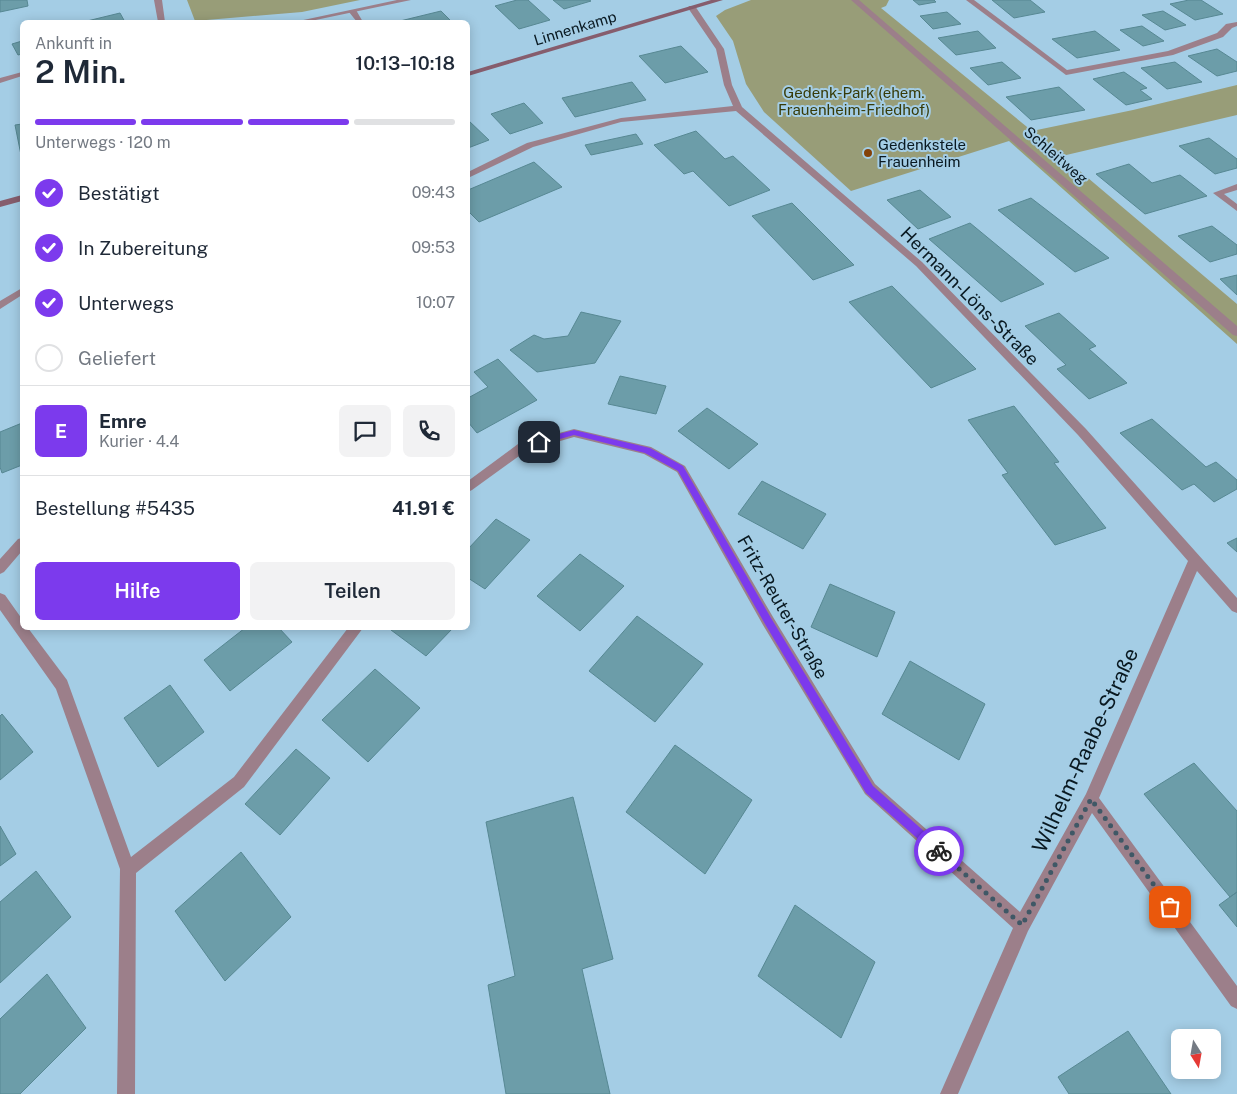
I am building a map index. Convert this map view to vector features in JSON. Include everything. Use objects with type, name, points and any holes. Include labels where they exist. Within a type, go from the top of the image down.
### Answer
[{"type":"main road","name":"Linnenkamp","points":[[470,73],[719,0]]},
{"type":"main road","points":[[0,204],[20,199]]},
{"type":"street","points":[[158,0],[162,20]]},
{"type":"street","points":[[309,20],[407,0]]},
{"type":"street","name":"Schleitweg","points":[[855,0],[1237,332]]},
{"type":"street","points":[[970,0],[1066,73],[1170,53],[1220,35],[1229,26],[1237,24]]},
{"type":"street","name":"Hermann-Löns-Straße","points":[[692,8],[720,49],[728,85],[738,108],[920,264],[1082,432],[1237,607]]},
{"type":"street","points":[[353,12],[359,20]]},
{"type":"street","points":[[0,81],[20,75]]},
{"type":"street","points":[[470,173],[530,145],[621,120],[738,108]]},
{"type":"street","points":[[1237,187],[1217,193],[1237,208]]},
{"type":"street","points":[[0,306],[20,292]]},
{"type":"street","name":"Fritz-Reuter-Straße","points":[[470,486],[522,447],[574,432],[647,450],[680,469],[768,621],[870,789],[1022,925]]},
{"type":"street","points":[[0,568],[20,545]]},
{"type":"street","name":"Wilhelm-Raabe-Straße","points":[[949,1094],[1022,925],[1091,799],[1196,560]]},
{"type":"street","points":[[0,599],[20,627]]},
{"type":"street","points":[[22,630],[62,685],[128,869],[126,1094]]},
{"type":"street","points":[[128,869],[239,782],[354,630]]},
{"type":"street","points":[[1091,799],[1237,1000]]},
{"type":"green space","points":[[187,0],[360,0],[302,12],[195,20]]},
{"type":"green space","name":"Gedenk-Park (ehem. Frauenheim-Friedhof)","points":[[751,0],[889,0],[886,6],[881,8],[1032,131],[1133,110],[1237,85],[1237,115],[1062,156],[1237,304],[1237,344],[1009,141],[851,191],[764,112],[746,84],[733,41],[716,16],[725,10]]},
{"type":"building","points":[[0,0],[27,0],[28,6],[0,12]]},
{"type":"building","points":[[517,0],[528,0],[550,20],[519,29],[495,6]]},
{"type":"building","points":[[553,0],[589,0],[591,1],[564,9]]},
{"type":"building","points":[[913,0],[934,0],[936,2],[919,5]]},
{"type":"building","points":[[992,0],[1030,0],[1045,12],[1014,18]]},
{"type":"building","points":[[1189,0],[1201,0],[1223,14],[1195,20],[1170,4]]},
{"type":"building","points":[[441,11],[450,20],[404,20]]},
{"type":"building","points":[[1163,11],[1186,25],[1165,30],[1142,15]]},
{"type":"building","points":[[947,12],[961,24],[933,29],[920,16]]},
{"type":"building","points":[[120,13],[124,20],[91,20]]},
{"type":"building","points":[[1142,26],[1164,41],[1143,46],[1120,30]]},
{"type":"building","points":[[978,31],[996,48],[956,55],[938,38]]},
{"type":"building","points":[[1095,31],[1120,50],[1077,58],[1052,39]]},
{"type":"building","points":[[20,42],[20,54],[18,55],[12,44]]},
{"type":"building","points":[[681,46],[708,72],[665,83],[639,56]]},
{"type":"building","points":[[1217,49],[1237,62],[1237,71],[1217,76],[1188,56]]},
{"type":"building","points":[[1002,62],[1021,78],[988,85],[970,68]]},
{"type":"building","points":[[1175,62],[1202,82],[1167,89],[1141,68]]},
{"type":"building","points":[[1124,72],[1147,88],[1140,90],[1152,99],[1126,105],[1093,79]]},
{"type":"building","points":[[632,82],[646,100],[575,117],[562,98]]},
{"type":"building","points":[[1059,87],[1085,110],[1031,120],[1006,97]]},
{"type":"building","points":[[524,103],[543,123],[510,134],[491,114]]},
{"type":"building","points":[[470,122],[489,140],[470,147]]},
{"type":"building","points":[[20,124],[20,150],[15,125]]},
{"type":"building","points":[[696,131],[725,159],[733,156],[770,190],[729,206],[693,171],[684,174],[654,145]]},
{"type":"building","points":[[636,134],[643,144],[591,155],[585,145]]},
{"type":"building","points":[[1209,138],[1237,159],[1237,168],[1215,174],[1179,146]]},
{"type":"building","points":[[534,162],[562,187],[479,222],[470,213],[470,189]]},
{"type":"building","points":[[1129,164],[1152,183],[1180,175],[1207,196],[1145,214],[1096,174]]},
{"type":"building","points":[[920,190],[951,217],[918,229],[887,200]]},
{"type":"building","points":[[1031,198],[1109,258],[1075,272],[998,210]]},
{"type":"building","points":[[792,203],[854,265],[813,280],[752,216]]},
{"type":"building","points":[[970,223],[1044,284],[1001,302],[929,239]]},
{"type":"building","points":[[1212,226],[1237,245],[1237,254],[1210,262],[1178,236]]},
{"type":"building","points":[[1237,275],[1237,295],[1220,279]]},
{"type":"building","points":[[892,286],[976,369],[931,388],[849,302]]},
{"type":"building","points":[[581,312],[621,321],[595,363],[537,372],[510,350],[534,335],[544,339],[568,336]]},
{"type":"building","points":[[1059,313],[1096,346],[1089,349],[1127,383],[1089,399],[1057,369],[1066,365],[1025,326]]},
{"type":"building","points":[[498,359],[537,400],[477,433],[470,424],[470,397],[488,387],[474,372]]},
{"type":"building","points":[[620,376],[666,386],[656,414],[608,404]]},
{"type":"building","points":[[1014,406],[1059,462],[1054,463],[1106,528],[1055,545],[1002,475],[1008,473],[968,420]]},
{"type":"building","points":[[707,408],[758,444],[729,469],[678,431]]},
{"type":"building","points":[[1152,419],[1206,467],[1216,462],[1237,480],[1237,489],[1214,502],[1194,484],[1182,490],[1120,433]]},
{"type":"building","points":[[20,424],[20,466],[2,473],[0,467],[0,432]]},
{"type":"building","points":[[762,481],[826,514],[803,549],[738,514]]},
{"type":"building","points":[[496,519],[530,540],[485,589],[470,579],[470,547]]},
{"type":"building","points":[[1237,538],[1237,552],[1227,543]]},
{"type":"building","points":[[580,554],[624,586],[580,631],[537,596]]},
{"type":"building","points":[[830,584],[895,612],[877,657],[811,627]]},
{"type":"building","points":[[637,616],[703,664],[655,722],[589,671]]},
{"type":"building","points":[[242,630],[281,630],[292,642],[230,691],[204,660]]},
{"type":"building","points":[[391,630],[451,630],[426,656]]},
{"type":"building","points":[[910,661],[985,704],[959,760],[882,714]]},
{"type":"building","points":[[375,669],[420,708],[368,762],[322,720]]},
{"type":"building","points":[[170,685],[204,732],[158,767],[124,718]]},
{"type":"building","points":[[2,714],[33,752],[0,780],[0,716]]},
{"type":"building","points":[[675,745],[752,800],[705,874],[626,812]]},
{"type":"building","points":[[296,749],[330,778],[280,835],[245,804]]},
{"type":"building","points":[[1194,763],[1237,811],[1237,892],[1230,897],[1144,794]]},
{"type":"building","points":[[573,797],[613,959],[582,969],[610,1094],[506,1094],[488,985],[515,976],[486,822]]},
{"type":"building","points":[[0,826],[16,854],[0,866]]},
{"type":"building","points":[[241,852],[291,917],[225,981],[175,911]]},
{"type":"building","points":[[36,871],[71,917],[0,983],[0,902]]},
{"type":"building","points":[[1237,892],[1237,927],[1219,905]]},
{"type":"building","points":[[795,905],[875,962],[841,1038],[758,976]]},
{"type":"building","points":[[47,974],[86,1028],[20,1094],[0,1094],[0,1019]]},
{"type":"building","points":[[1128,1031],[1171,1094],[1069,1094],[1058,1077]]},
{"type":"way so far","points":[[939,851],[1022,925],[1091,799],[1170,907]]},
{"type":"place","name":"Gedenkstele Frauenheim","points":[[868,153]]},
{"type":"route","points":[[539,442],[574,432],[647,450],[680,469],[768,621],[870,789],[939,851]]}]
